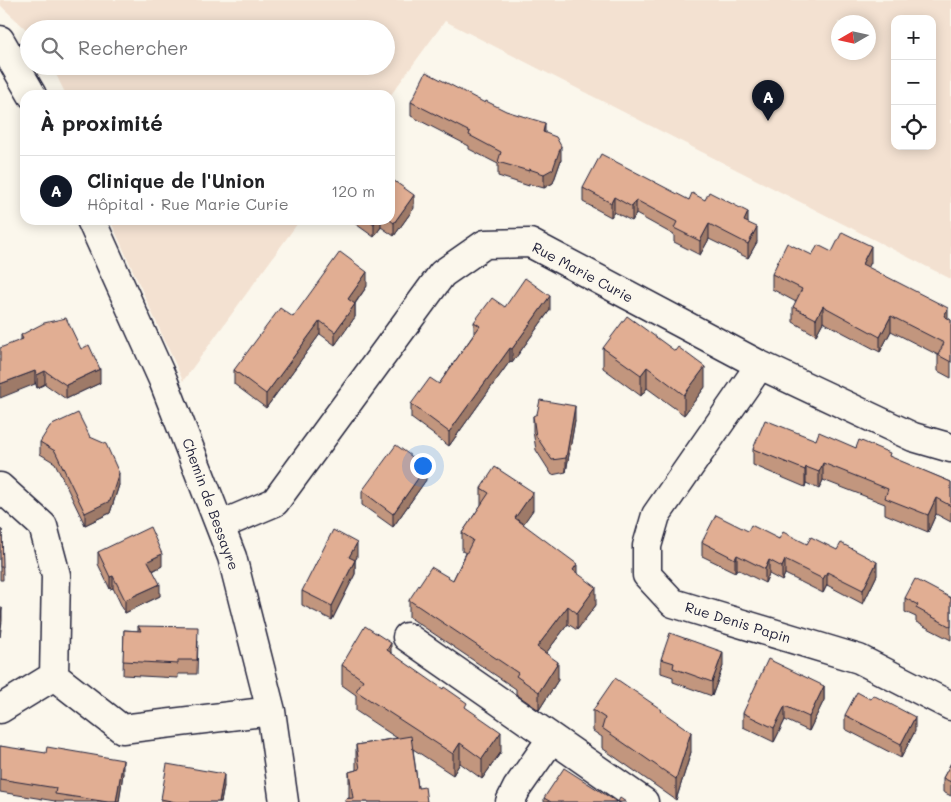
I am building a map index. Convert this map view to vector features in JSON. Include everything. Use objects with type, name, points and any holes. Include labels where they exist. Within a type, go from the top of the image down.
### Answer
[{"type":"street","points":[[0,40],[20,74]]},
{"type":"street","points":[[20,75],[29,90]]},
{"type":"street","name":"Chemin de Bessayre","points":[[93,225],[163,380],[221,525],[237,575],[270,711],[284,802]]},
{"type":"street","name":"Rue Marie Curie","points":[[221,525],[275,502],[442,274],[485,244],[530,243],[760,365],[913,437],[951,448]]},
{"type":"street","name":"Rue Denis Papin","points":[[760,365],[656,515],[647,546],[647,574],[673,603],[859,659],[951,706]]},
{"type":"street","points":[[0,487],[43,526],[56,575],[54,676]]},
{"type":"street","points":[[407,637],[644,802]]},
{"type":"street","points":[[0,709],[54,676]]},
{"type":"street","points":[[54,676],[122,729],[270,711]]},
{"type":"street","points":[[510,802],[517,788],[552,738]]},
{"type":"shaded area","points":[[0,0],[951,0],[951,279],[445,21],[394,90],[64,90],[56,75],[395,75],[395,20],[20,20],[20,24],[0,5]]},
{"type":"shaded area","points":[[112,225],[296,225],[183,381]]},
{"type":"building","points":[[426,72],[485,103],[486,101],[506,111],[545,123],[543,132],[556,137],[561,146],[553,169],[544,174],[498,162],[501,152],[469,135],[470,132],[411,102]]},
{"type":"building","points":[[601,154],[689,200],[692,193],[705,200],[709,192],[748,212],[744,221],[757,227],[748,244],[709,224],[700,241],[674,228],[677,222],[636,200],[632,207],[614,197],[611,203],[583,188]]},
{"type":"building","points":[[395,182],[414,195],[395,222]]},
{"type":"building","points":[[842,232],[871,246],[862,264],[948,308],[944,316],[951,320],[951,362],[938,355],[944,343],[891,316],[880,337],[823,306],[816,319],[793,307],[802,289],[772,274],[787,243],[812,255],[818,245],[832,252]]},
{"type":"building","points":[[340,252],[367,272],[348,299],[355,304],[335,332],[320,321],[266,394],[234,370],[280,308],[293,317]]},
{"type":"building","points":[[525,278],[550,296],[449,432],[411,404],[430,378],[439,384],[480,326],[474,322],[492,298],[505,307]]},
{"type":"building","points":[[627,316],[675,351],[678,347],[705,367],[684,395],[647,367],[641,375],[603,348]]},
{"type":"building","points":[[66,318],[81,349],[89,345],[100,369],[66,385],[45,371],[37,375],[35,371],[0,384],[0,348],[23,339],[21,335],[44,323]]},
{"type":"building","points":[[540,400],[575,406],[566,458],[552,460],[536,436],[533,416],[537,414]]},
{"type":"building","points":[[78,413],[90,437],[106,444],[119,473],[110,501],[85,513],[55,451],[40,442],[50,426]]},
{"type":"building","points":[[765,420],[816,440],[819,432],[856,448],[859,440],[890,453],[889,456],[951,482],[951,506],[936,498],[928,515],[885,498],[888,489],[823,463],[819,472],[806,467],[805,470],[753,449]]},
{"type":"building","points":[[396,445],[426,467],[393,514],[362,491]]},
{"type":"building","points":[[495,467],[533,492],[515,518],[577,564],[573,570],[596,587],[577,613],[568,606],[537,647],[558,662],[539,692],[516,676],[518,673],[409,600],[431,567],[453,580],[473,540],[462,533],[489,493],[481,488]]},
{"type":"building","points":[[716,515],[748,531],[751,525],[779,539],[783,532],[807,544],[811,537],[837,550],[841,543],[877,562],[863,590],[827,572],[823,579],[785,560],[782,567],[769,560],[765,569],[737,555],[735,559],[702,542]]},
{"type":"building","points":[[150,527],[162,554],[148,561],[160,584],[125,600],[113,576],[110,577],[98,552]]},
{"type":"building","points":[[0,530],[2,530],[3,567],[0,567]]},
{"type":"building","points":[[333,530],[357,543],[349,557],[355,560],[332,606],[302,591]]},
{"type":"building","points":[[915,579],[951,598],[951,627],[916,608],[918,605],[905,598]]},
{"type":"building","points":[[0,608],[2,608],[0,624]]},
{"type":"building","points":[[138,626],[198,627],[197,660],[178,660],[178,664],[123,661],[124,630],[141,631]]},
{"type":"building","points":[[365,626],[391,643],[387,650],[443,689],[444,687],[467,703],[465,707],[501,732],[482,759],[460,743],[453,754],[356,691],[363,680],[342,665]]},
{"type":"building","points":[[670,633],[723,652],[712,682],[673,668],[674,663],[661,659]]},
{"type":"building","points":[[768,659],[824,686],[809,717],[785,706],[774,728],[743,713]]},
{"type":"building","points":[[615,678],[691,732],[676,779],[602,728],[605,718],[593,710]]},
{"type":"building","points":[[857,692],[870,699],[873,695],[915,717],[901,744],[845,715]]},
{"type":"building","points":[[411,736],[418,788],[425,787],[427,802],[346,802],[345,799],[353,798],[349,772],[360,769],[356,745]]},
{"type":"building","points":[[0,746],[46,753],[47,747],[123,760],[116,802],[55,794],[56,788],[0,779]]},
{"type":"building","points":[[951,763],[951,782],[943,778]]},
{"type":"building","points":[[167,764],[224,774],[219,802],[176,802],[161,799]]},
{"type":"building","points":[[564,768],[617,802],[551,802],[544,798]]},
{"type":"building","points":[[620,798],[626,802],[618,802]]},
{"type":"place","name":"Clinique de l'Union","points":[[768,121]]}]
